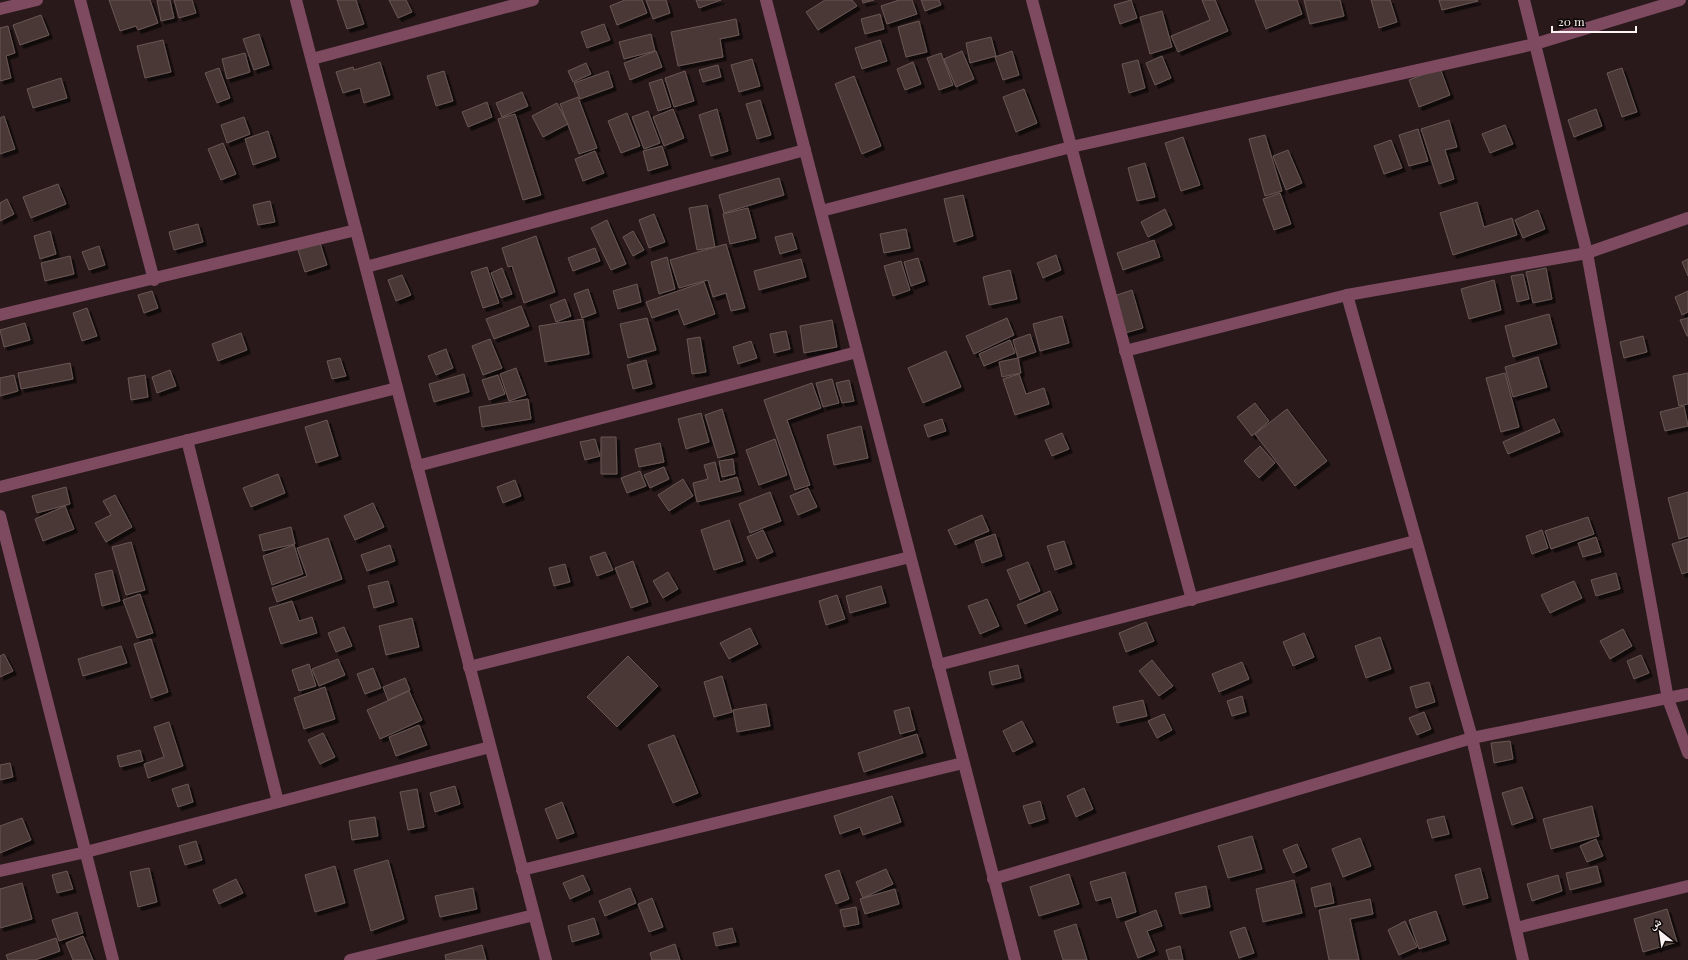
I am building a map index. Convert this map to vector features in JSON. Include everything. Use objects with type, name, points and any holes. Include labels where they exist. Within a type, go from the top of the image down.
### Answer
[{"type":"street","points":[[0,9],[37,0]]},
{"type":"street","points":[[80,0],[154,280]]},
{"type":"street","points":[[296,0],[546,960]]},
{"type":"street","points":[[312,59],[533,0]]},
{"type":"street","points":[[766,0],[1015,960]]},
{"type":"street","points":[[1032,0],[1192,600]]},
{"type":"street","points":[[1524,0],[1587,253],[1668,699],[1688,753]]},
{"type":"street","points":[[821,211],[1071,147],[1535,44],[1680,0]]},
{"type":"street","points":[[366,267],[805,150]]},
{"type":"street","points":[[1125,352],[1347,295],[1587,253],[1688,218]]},
{"type":"street","points":[[0,316],[356,230]]},
{"type":"street","points":[[1347,295],[1415,541],[1472,738],[1523,960]]},
{"type":"street","points":[[417,466],[857,352]]},
{"type":"street","points":[[0,487],[397,388]]},
{"type":"street","points":[[187,440],[278,802]]},
{"type":"street","points":[[0,516],[113,960]]},
{"type":"street","points":[[938,665],[1415,541]]},
{"type":"street","points":[[469,667],[910,557]]},
{"type":"street","points":[[994,879],[1472,738],[1688,694]]},
{"type":"street","points":[[0,871],[86,852],[490,747]]},
{"type":"street","points":[[522,870],[963,763]]},
{"type":"street","points":[[1516,928],[1688,886]]},
{"type":"street","points":[[350,960],[534,915]]},
{"type":"building","points":[[109,0],[150,0],[158,23],[138,30],[136,26],[120,31]]},
{"type":"building","points":[[157,0],[170,0],[174,18],[161,21]]},
{"type":"building","points":[[174,0],[192,0],[196,13],[179,18]]},
{"type":"building","points":[[337,0],[356,0],[364,24],[347,29]]},
{"type":"building","points":[[389,0],[406,0],[412,12],[398,18]]},
{"type":"building","points":[[625,0],[642,0],[647,13],[617,25],[610,6]]},
{"type":"building","points":[[646,0],[666,0],[670,13],[653,19]]},
{"type":"building","points":[[696,0],[721,0],[699,8]]},
{"type":"building","points":[[825,0],[852,0],[857,6],[818,30],[806,12]]},
{"type":"building","points":[[862,0],[874,0],[863,3]]},
{"type":"building","points":[[899,0],[912,0],[917,14],[887,24],[881,6]]},
{"type":"building","points":[[921,0],[939,0],[941,5],[925,11]]},
{"type":"building","points":[[1131,0],[1137,18],[1120,24],[1114,5]]},
{"type":"building","points":[[1202,0],[1215,0],[1228,31],[1178,52],[1171,36],[1210,20]]},
{"type":"building","points":[[1255,0],[1297,0],[1302,14],[1266,29]]},
{"type":"building","points":[[1304,0],[1340,0],[1344,16],[1310,24]]},
{"type":"building","points":[[1371,0],[1390,0],[1397,22],[1379,28]]},
{"type":"building","points":[[1439,0],[1477,0],[1478,1],[1442,10]]},
{"type":"building","points":[[1162,11],[1172,47],[1150,54],[1140,17]]},
{"type":"building","points":[[880,14],[884,29],[865,34],[861,19]]},
{"type":"building","points":[[41,15],[49,35],[20,45],[13,25]]},
{"type":"building","points":[[736,19],[739,35],[720,39],[723,57],[678,66],[671,32]]},
{"type":"building","points":[[919,21],[927,52],[906,57],[898,27]]},
{"type":"building","points":[[604,24],[610,40],[587,48],[581,32]]},
{"type":"building","points":[[8,26],[15,53],[6,56],[11,78],[0,81],[0,28]]},
{"type":"building","points":[[259,34],[269,65],[254,70],[243,39]]},
{"type":"building","points":[[651,34],[655,51],[624,59],[619,42]]},
{"type":"building","points":[[991,37],[996,56],[970,63],[966,43]]},
{"type":"building","points":[[163,40],[171,72],[145,78],[137,46]]},
{"type":"building","points":[[880,40],[887,61],[862,69],[855,48]]},
{"type":"building","points":[[656,51],[662,67],[630,80],[624,63]]},
{"type":"building","points":[[962,51],[974,79],[956,87],[944,59]]},
{"type":"building","points":[[1012,51],[1019,75],[1003,80],[995,57]]},
{"type":"building","points":[[245,53],[250,72],[227,79],[222,59]]},
{"type":"building","points":[[941,53],[953,85],[939,90],[927,58]]},
{"type":"building","points":[[1162,56],[1171,78],[1155,85],[1146,63]]},
{"type":"building","points":[[752,59],[760,86],[739,92],[731,65]]},
{"type":"building","points":[[1138,60],[1145,88],[1129,93],[1122,64]]},
{"type":"building","points":[[380,62],[390,95],[364,103],[360,88],[343,93],[336,72],[353,67],[354,70]]},
{"type":"building","points":[[913,62],[921,84],[905,90],[897,69]]},
{"type":"building","points":[[586,63],[591,74],[573,82],[568,71]]},
{"type":"building","points":[[718,65],[721,77],[703,82],[699,70]]},
{"type":"building","points":[[219,68],[230,98],[217,103],[205,73]]},
{"type":"building","points":[[1440,68],[1450,95],[1419,107],[1409,80]]},
{"type":"building","points":[[1622,68],[1637,112],[1622,117],[1607,73]]},
{"type":"building","points":[[444,71],[453,101],[436,106],[427,76]]},
{"type":"building","points":[[608,71],[613,87],[580,99],[574,83]]},
{"type":"building","points":[[685,71],[694,101],[674,107],[665,78]]},
{"type":"building","points":[[854,76],[881,146],[862,154],[835,84]]},
{"type":"building","points":[[61,78],[67,98],[33,108],[27,89]]},
{"type":"building","points":[[662,79],[671,107],[658,111],[649,83]]},
{"type":"building","points":[[1024,89],[1037,123],[1016,132],[1003,97]]},
{"type":"building","points":[[522,92],[528,106],[502,117],[496,103]]},
{"type":"building","points":[[578,97],[597,148],[579,154],[560,104]]},
{"type":"building","points":[[760,100],[771,135],[757,139],[746,104]]},
{"type":"building","points":[[487,102],[492,117],[468,127],[462,112]]},
{"type":"building","points":[[557,103],[568,124],[543,137],[532,116]]},
{"type":"building","points":[[673,109],[684,138],[664,146],[653,117]]},
{"type":"building","points":[[717,109],[728,151],[711,156],[699,115]]},
{"type":"building","points":[[1596,109],[1602,126],[1574,137],[1568,120]]},
{"type":"building","points":[[648,111],[660,143],[644,149],[632,117]]},
{"type":"building","points":[[627,113],[640,146],[621,153],[608,121]]},
{"type":"building","points":[[515,114],[541,195],[523,200],[498,119]]},
{"type":"building","points":[[4,116],[15,149],[0,154],[0,118]]},
{"type":"building","points":[[244,117],[250,134],[227,143],[221,125]]},
{"type":"building","points":[[1449,120],[1457,147],[1445,150],[1454,179],[1439,184],[1421,129]]},
{"type":"building","points":[[1505,125],[1513,144],[1490,153],[1482,134]]},
{"type":"building","points":[[1418,129],[1428,161],[1409,166],[1399,135]]},
{"type":"building","points":[[268,131],[276,157],[253,165],[245,139]]},
{"type":"building","points":[[1265,135],[1282,191],[1265,196],[1249,139]]},
{"type":"building","points":[[1183,137],[1200,185],[1181,191],[1165,143]]},
{"type":"building","points":[[1391,140],[1402,168],[1384,174],[1374,146]]},
{"type":"building","points":[[223,143],[236,174],[221,180],[208,149]]},
{"type":"building","points":[[662,146],[668,165],[648,171],[643,151]]},
{"type":"building","points":[[1288,150],[1302,183],[1286,190],[1273,156]]},
{"type":"building","points":[[595,151],[604,173],[583,181],[575,159]]},
{"type":"building","points":[[1145,163],[1155,197],[1137,201],[1128,168]]},
{"type":"building","points":[[779,178],[784,195],[724,213],[719,195]]},
{"type":"building","points":[[58,184],[66,204],[31,218],[23,197]]},
{"type":"building","points":[[1280,193],[1291,224],[1274,230],[1263,199]]},
{"type":"building","points":[[963,195],[973,236],[954,242],[944,199]]},
{"type":"building","points":[[7,199],[14,214],[0,221],[0,203]]},
{"type":"building","points":[[270,201],[275,222],[258,225],[253,205]]},
{"type":"building","points":[[1477,202],[1484,227],[1512,218],[1517,235],[1453,255],[1440,213]]},
{"type":"building","points":[[707,205],[715,247],[697,250],[689,208]]},
{"type":"building","points":[[748,208],[756,238],[730,244],[723,214]]},
{"type":"building","points":[[1165,209],[1172,225],[1148,237],[1141,222]]},
{"type":"building","points":[[1538,210],[1545,229],[1523,238],[1515,220]]},
{"type":"building","points":[[654,214],[665,242],[649,248],[639,220]]},
{"type":"building","points":[[607,220],[626,264],[611,270],[591,228]]},
{"type":"building","points":[[198,224],[203,242],[174,250],[169,232]]},
{"type":"building","points":[[906,229],[910,248],[884,253],[880,234]]},
{"type":"building","points":[[50,231],[56,254],[40,259],[34,236]]},
{"type":"building","points":[[633,231],[644,250],[633,256],[623,237]]},
{"type":"building","points":[[792,233],[797,249],[780,254],[775,237]]},
{"type":"building","points":[[536,236],[555,292],[524,303],[512,266],[508,267],[502,248]]},
{"type":"building","points":[[1154,240],[1160,257],[1123,270],[1117,253]]},
{"type":"building","points":[[320,243],[327,265],[305,272],[298,250]]},
{"type":"building","points":[[726,244],[745,308],[731,311],[726,293],[713,297],[708,280],[679,288],[670,260]]},
{"type":"building","points":[[99,246],[105,265],[89,270],[82,252]]},
{"type":"building","points":[[595,248],[600,261],[573,271],[568,258]]},
{"type":"building","points":[[1056,255],[1061,270],[1043,278],[1037,263]]},
{"type":"building","points":[[70,256],[74,274],[45,281],[41,263]]},
{"type":"building","points":[[667,257],[675,289],[659,294],[651,262]]},
{"type":"building","points":[[918,258],[925,281],[911,286],[904,262]]},
{"type":"building","points":[[801,259],[806,277],[759,290],[754,271]]},
{"type":"building","points":[[1688,259],[1688,276],[1682,262]]},
{"type":"building","points":[[901,261],[910,290],[893,296],[884,266]]},
{"type":"building","points":[[487,267],[499,303],[483,308],[471,272]]},
{"type":"building","points":[[502,268],[512,294],[501,298],[491,273]]},
{"type":"building","points":[[1546,268],[1552,299],[1533,303],[1526,272]]},
{"type":"building","points":[[1010,270],[1017,299],[989,305],[983,277]]},
{"type":"building","points":[[1523,274],[1529,299],[1517,302],[1511,276]]},
{"type":"building","points":[[402,275],[411,295],[396,301],[388,280]]},
{"type":"building","points":[[1494,280],[1501,310],[1469,319],[1461,289]]},
{"type":"building","points":[[704,282],[715,314],[684,325],[678,309],[652,318],[646,302]]},
{"type":"building","points":[[637,284],[641,302],[618,309],[613,291]]},
{"type":"building","points":[[588,289],[596,313],[582,318],[574,294]]},
{"type":"building","points":[[1132,290],[1143,328],[1125,333],[1114,296]]},
{"type":"building","points":[[152,291],[158,308],[144,313],[138,295]]},
{"type":"building","points":[[1688,291],[1688,312],[1682,315],[1675,297]]},
{"type":"building","points":[[565,299],[571,316],[556,322],[550,305]]},
{"type":"building","points":[[521,306],[529,326],[494,339],[486,319]]},
{"type":"building","points":[[87,308],[97,336],[82,341],[73,313]]},
{"type":"building","points":[[1549,314],[1557,344],[1513,357],[1505,326]]},
{"type":"building","points":[[1062,316],[1069,343],[1040,351],[1033,324]]},
{"type":"building","points":[[647,318],[656,350],[628,358],[620,324]]},
{"type":"building","points":[[1007,318],[1014,335],[974,354],[966,336]]},
{"type":"building","points":[[1688,318],[1688,336],[1687,336],[1680,320]]},
{"type":"building","points":[[583,319],[589,354],[545,362],[539,326]]},
{"type":"building","points":[[832,320],[837,347],[804,353],[800,326]]},
{"type":"building","points":[[25,323],[30,340],[4,347],[0,330]]},
{"type":"building","points":[[786,331],[790,349],[774,353],[770,334]]},
{"type":"building","points":[[241,333],[247,350],[218,361],[212,344]]},
{"type":"building","points":[[1030,334],[1036,352],[1018,358],[1013,340]]},
{"type":"building","points":[[1643,336],[1647,352],[1624,358],[1620,342]]},
{"type":"building","points":[[700,337],[706,372],[692,374],[687,339]]},
{"type":"building","points":[[490,339],[502,368],[483,375],[472,346]]},
{"type":"building","points":[[1010,340],[1015,353],[984,366],[979,354]]},
{"type":"building","points":[[751,341],[757,358],[738,364],[733,347]]},
{"type":"building","points":[[446,349],[453,368],[436,375],[428,356]]},
{"type":"building","points":[[946,351],[961,387],[923,403],[908,368]]},
{"type":"building","points":[[1538,357],[1547,387],[1513,397],[1505,367]]},
{"type":"building","points":[[340,358],[346,376],[332,379],[327,361]]},
{"type":"building","points":[[1018,358],[1021,373],[1002,377],[999,362]]},
{"type":"building","points":[[646,360],[652,384],[633,389],[627,365]]},
{"type":"building","points":[[70,363],[73,379],[21,389],[18,373]]},
{"type":"building","points":[[516,368],[526,395],[509,401],[500,374]]},
{"type":"building","points":[[170,370],[176,386],[157,393],[152,377]]},
{"type":"building","points":[[1505,373],[1519,427],[1501,432],[1486,378]]},
{"type":"building","points":[[1688,373],[1688,404],[1679,406],[1673,376]]},
{"type":"building","points":[[464,374],[469,392],[434,402],[429,384]]},
{"type":"building","points":[[1019,374],[1026,394],[1044,388],[1049,404],[1015,415],[1003,379]]},
{"type":"building","points":[[14,375],[18,391],[0,396],[0,378]]},
{"type":"building","points":[[145,375],[148,397],[131,400],[128,378]]},
{"type":"building","points":[[498,375],[505,394],[489,400],[482,380]]},
{"type":"building","points":[[832,379],[839,403],[823,407],[816,383]]},
{"type":"building","points":[[849,380],[854,401],[842,403],[836,383]]},
{"type":"building","points":[[812,383],[821,408],[787,420],[810,485],[795,490],[764,400]]},
{"type":"building","points":[[528,399],[531,419],[482,427],[479,407]]},
{"type":"building","points":[[1255,403],[1269,421],[1252,436],[1237,417]]},
{"type":"building","points":[[1684,406],[1688,426],[1665,431],[1660,412]]},
{"type":"building","points":[[722,409],[735,453],[718,458],[705,415]]},
{"type":"building","points":[[1287,409],[1327,461],[1295,486],[1255,434]]},
{"type":"building","points":[[701,413],[709,442],[686,449],[678,419]]},
{"type":"building","points":[[942,419],[946,431],[928,437],[924,425]]},
{"type":"building","points":[[1554,419],[1560,432],[1508,454],[1503,442]]},
{"type":"building","points":[[327,420],[338,456],[316,463],[305,427]]},
{"type":"building","points":[[861,426],[868,458],[834,465],[827,435]]},
{"type":"building","points":[[1062,433],[1069,449],[1052,456],[1045,440]]},
{"type":"building","points":[[601,437],[616,437],[617,474],[601,474]]},
{"type":"building","points":[[595,439],[600,456],[585,460],[580,442]]},
{"type":"building","points":[[775,439],[787,475],[759,485],[746,450]]},
{"type":"building","points":[[660,443],[664,462],[639,467],[635,449]]},
{"type":"building","points":[[1260,446],[1275,463],[1259,478],[1244,461]]},
{"type":"building","points":[[733,459],[735,474],[722,477],[719,461]]},
{"type":"building","points":[[715,462],[720,482],[737,477],[741,491],[697,502],[693,483],[708,479],[704,465]]},
{"type":"building","points":[[664,467],[669,479],[650,488],[644,475]]},
{"type":"building","points":[[640,471],[646,486],[627,493],[621,478]]},
{"type":"building","points":[[278,474],[285,493],[251,507],[243,488]]},
{"type":"building","points":[[683,479],[693,496],[669,511],[658,495]]},
{"type":"building","points":[[515,480],[521,496],[503,503],[497,487]]},
{"type":"building","points":[[66,487],[70,504],[37,513],[32,496]]},
{"type":"building","points":[[808,488],[817,507],[798,515],[790,496]]},
{"type":"building","points":[[770,492],[781,521],[750,533],[739,504]]},
{"type":"building","points":[[1688,492],[1688,536],[1679,539],[1668,498]]},
{"type":"building","points":[[115,495],[132,527],[106,542],[95,523],[111,515],[103,501]]},
{"type":"building","points":[[373,503],[384,527],[355,540],[344,516]]},
{"type":"building","points":[[65,506],[74,529],[43,541],[35,519]]},
{"type":"building","points":[[982,515],[989,531],[955,545],[948,530]]},
{"type":"building","points":[[1588,517],[1594,534],[1551,549],[1545,531]]},
{"type":"building","points":[[729,520],[743,561],[714,570],[701,530]]},
{"type":"building","points":[[291,527],[295,544],[263,551],[259,535]]},
{"type":"building","points":[[763,530],[773,552],[757,559],[747,537]]},
{"type":"building","points":[[1542,530],[1548,548],[1532,554],[1526,536]]},
{"type":"building","points":[[995,534],[1002,556],[982,563],[975,541]]},
{"type":"building","points":[[1596,537],[1601,552],[1583,557],[1578,543]]},
{"type":"building","points":[[328,538],[342,579],[277,602],[272,588],[307,576],[297,548]]},
{"type":"building","points":[[1688,539],[1688,572],[1682,574],[1672,544]]},
{"type":"building","points":[[1064,541],[1072,564],[1055,570],[1047,546]]},
{"type":"building","points":[[131,542],[145,590],[126,595],[112,547]]},
{"type":"building","points":[[294,545],[303,574],[272,585],[263,556]]},
{"type":"building","points":[[390,545],[395,561],[367,571],[361,555]]},
{"type":"building","points":[[605,552],[613,570],[597,576],[590,557]]},
{"type":"building","points":[[633,561],[648,602],[631,608],[615,568]]},
{"type":"building","points":[[1028,562],[1040,591],[1020,600],[1007,570]]},
{"type":"building","points":[[565,564],[570,582],[554,586],[549,568]]},
{"type":"building","points":[[112,570],[120,601],[102,606],[95,574]]},
{"type":"building","points":[[668,572],[678,589],[663,598],[653,581]]},
{"type":"building","points":[[1616,573],[1620,589],[1596,596],[1591,580]]},
{"type":"building","points":[[388,581],[394,602],[374,608],[368,586]]},
{"type":"building","points":[[1574,581],[1582,598],[1550,613],[1541,595]]},
{"type":"building","points":[[881,586],[886,603],[850,613],[846,596]]},
{"type":"building","points":[[1050,591],[1058,610],[1025,624],[1017,605]]},
{"type":"building","points":[[140,594],[153,633],[137,638],[123,600]]},
{"type":"building","points":[[837,595],[845,619],[826,625],[819,601]]},
{"type":"building","points":[[987,599],[999,626],[980,634],[968,606]]},
{"type":"building","points":[[292,601],[299,621],[312,617],[317,633],[281,644],[269,608]]},
{"type":"building","points":[[412,618],[419,647],[386,655],[379,626]]},
{"type":"building","points":[[1146,622],[1154,641],[1126,652],[1119,633]]},
{"type":"building","points":[[344,627],[352,646],[336,652],[328,633]]},
{"type":"building","points":[[750,628],[758,644],[729,659],[720,643]]},
{"type":"building","points":[[1623,629],[1632,646],[1610,659],[1600,641]]},
{"type":"building","points":[[1304,633],[1314,657],[1293,666],[1283,642]]},
{"type":"building","points":[[1380,637],[1391,669],[1366,678],[1355,646]]},
{"type":"building","points":[[151,639],[168,692],[151,698],[134,644]]},
{"type":"building","points":[[121,646],[127,663],[83,676],[78,659]]},
{"type":"building","points":[[4,654],[13,671],[0,677],[0,656]]},
{"type":"building","points":[[1641,655],[1649,673],[1634,679],[1627,661]]},
{"type":"building","points":[[628,656],[658,686],[617,727],[587,697]]},
{"type":"building","points":[[338,659],[345,675],[319,686],[312,669]]},
{"type":"building","points":[[1152,660],[1173,686],[1159,696],[1139,671]]},
{"type":"building","points":[[1242,662],[1249,679],[1219,692],[1212,674]]},
{"type":"building","points":[[309,664],[316,686],[299,691],[292,670]]},
{"type":"building","points":[[1018,665],[1021,678],[992,685],[989,672]]},
{"type":"building","points":[[373,668],[381,688],[365,694],[357,674]]},
{"type":"building","points":[[722,676],[732,712],[714,717],[704,682]]},
{"type":"building","points":[[405,678],[410,690],[388,700],[383,687]]},
{"type":"building","points":[[1429,682],[1435,702],[1416,708],[1410,687]]},
{"type":"building","points":[[325,687],[335,719],[304,729],[294,698]]},
{"type":"building","points":[[409,691],[422,720],[380,739],[367,710]]},
{"type":"building","points":[[1242,696],[1246,712],[1232,716],[1227,701]]},
{"type":"building","points":[[1143,700],[1147,716],[1117,723],[1113,707]]},
{"type":"building","points":[[766,704],[770,726],[737,732],[733,710]]},
{"type":"building","points":[[909,707],[915,730],[900,734],[894,711]]},
{"type":"building","points":[[1424,712],[1431,729],[1417,735],[1409,718]]},
{"type":"building","points":[[1164,714],[1172,730],[1157,738],[1148,721]]},
{"type":"building","points":[[1022,721],[1033,742],[1013,752],[1003,731]]},
{"type":"building","points":[[169,722],[183,766],[148,778],[144,764],[164,757],[154,727]]},
{"type":"building","points":[[419,725],[427,745],[396,756],[389,737]]},
{"type":"building","points":[[323,733],[335,757],[320,764],[308,740]]},
{"type":"building","points":[[917,734],[923,753],[864,772],[858,753]]},
{"type":"building","points":[[674,735],[698,793],[673,803],[648,745]]},
{"type":"building","points":[[1510,741],[1513,759],[1494,763],[1491,743]]},
{"type":"building","points":[[140,750],[143,761],[120,767],[117,756]]},
{"type":"building","points":[[10,763],[13,777],[0,780],[0,765]]},
{"type":"building","points":[[188,784],[193,802],[178,807],[172,789]]},
{"type":"building","points":[[455,786],[460,804],[435,812],[430,793]]},
{"type":"building","points":[[1522,787],[1533,818],[1512,825],[1502,793]]},
{"type":"building","points":[[1084,788],[1093,809],[1076,817],[1067,796]]},
{"type":"building","points":[[417,789],[424,827],[408,830],[400,792]]},
{"type":"building","points":[[892,796],[901,822],[863,835],[860,827],[840,834],[834,816]]},
{"type":"building","points":[[1040,801],[1045,819],[1029,824],[1023,806]]},
{"type":"building","points":[[562,802],[574,833],[557,839],[545,809]]},
{"type":"building","points":[[1592,806],[1599,836],[1551,849],[1543,819]]},
{"type":"building","points":[[1444,816],[1449,834],[1432,838],[1427,820]]},
{"type":"building","points":[[375,817],[378,836],[352,840],[349,821]]},
{"type":"building","points":[[22,818],[31,840],[0,853],[0,826]]},
{"type":"building","points":[[1252,836],[1262,869],[1228,878],[1218,846]]},
{"type":"building","points":[[1360,838],[1371,866],[1343,877],[1332,849]]},
{"type":"building","points":[[1596,839],[1603,856],[1587,862],[1580,846]]},
{"type":"building","points":[[196,841],[202,860],[185,865],[179,846]]},
{"type":"building","points":[[1297,844],[1307,867],[1293,873],[1283,850]]},
{"type":"building","points":[[388,860],[404,919],[371,931],[354,870]]},
{"type":"building","points":[[335,866],[345,903],[315,912],[305,875]]},
{"type":"building","points":[[1597,866],[1601,882],[1570,890],[1566,873]]},
{"type":"building","points":[[149,868],[157,902],[138,907],[130,872]]},
{"type":"building","points":[[1480,868],[1488,898],[1463,905],[1455,875]]},
{"type":"building","points":[[886,869],[893,884],[863,898],[856,882]]},
{"type":"building","points":[[839,870],[849,899],[836,904],[825,875]]},
{"type":"building","points":[[67,871],[73,889],[57,893],[52,875]]},
{"type":"building","points":[[1125,872],[1136,912],[1117,918],[1111,897],[1096,901],[1090,882]]},
{"type":"building","points":[[1069,874],[1079,904],[1039,916],[1030,887]]},
{"type":"building","points":[[583,875],[590,890],[570,899],[563,883]]},
{"type":"building","points":[[1558,875],[1562,891],[1532,901],[1527,884]]},
{"type":"building","points":[[236,879],[243,893],[219,904],[213,890]]},
{"type":"building","points":[[1294,880],[1302,913],[1263,922],[1256,889]]},
{"type":"building","points":[[22,883],[32,919],[0,928],[0,889]]},
{"type":"building","points":[[1330,883],[1334,903],[1315,907],[1311,888]]},
{"type":"building","points":[[1206,886],[1210,907],[1180,914],[1175,893]]},
{"type":"building","points":[[473,888],[477,909],[440,917],[435,896]]},
{"type":"building","points":[[630,888],[636,903],[605,916],[599,901]]},
{"type":"building","points":[[895,889],[899,904],[865,914],[860,899]]},
{"type":"building","points":[[652,898],[663,927],[649,932],[638,904]]},
{"type":"building","points":[[1370,899],[1373,914],[1350,919],[1359,960],[1329,960],[1319,910]]},
{"type":"building","points":[[856,907],[859,924],[844,927],[840,910]]},
{"type":"building","points":[[1667,909],[1677,942],[1643,952],[1634,919]]},
{"type":"building","points":[[1156,910],[1162,926],[1147,931],[1155,951],[1138,958],[1125,922]]},
{"type":"building","points":[[1436,911],[1446,940],[1419,949],[1409,920]]},
{"type":"building","points":[[77,912],[83,933],[59,941],[52,920]]},
{"type":"building","points":[[594,918],[599,934],[572,942],[568,926]]},
{"type":"building","points":[[1405,921],[1417,947],[1399,955],[1388,930]]},
{"type":"building","points":[[1076,924],[1087,960],[1063,960],[1054,931]]},
{"type":"building","points":[[1245,927],[1254,953],[1239,958],[1230,932]]},
{"type":"building","points":[[732,928],[736,942],[716,946],[713,933]]},
{"type":"building","points":[[83,936],[93,960],[73,960],[66,943]]},
{"type":"building","points":[[56,938],[60,951],[35,960],[8,960],[6,955]]},
{"type":"building","points":[[675,944],[680,960],[652,960],[650,953]]},
{"type":"building","points":[[482,945],[486,960],[446,960],[445,955]]},
{"type":"building","points":[[1180,946],[1183,960],[1169,960],[1166,950]]}]
